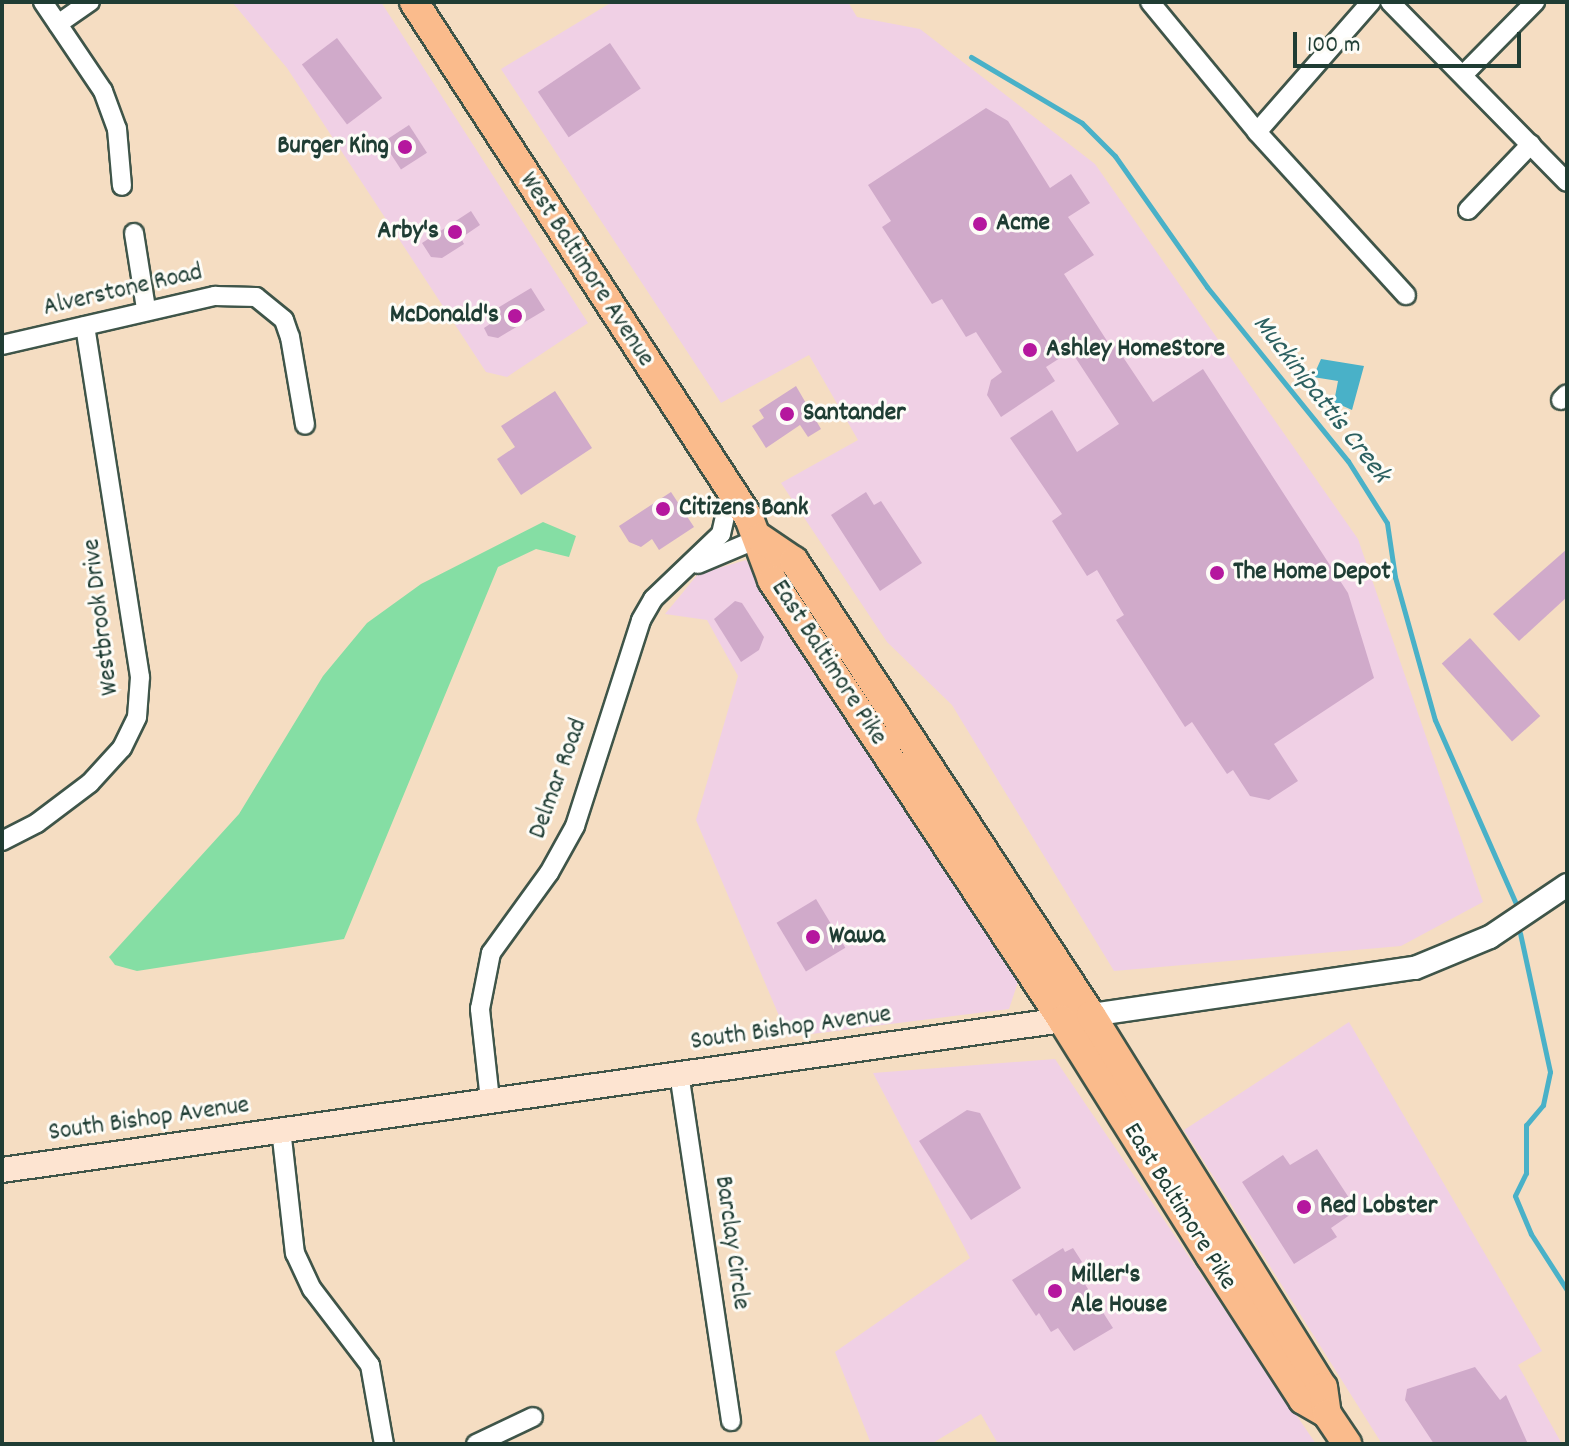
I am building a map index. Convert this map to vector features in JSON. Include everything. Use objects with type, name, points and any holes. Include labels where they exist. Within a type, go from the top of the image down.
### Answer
[{"type":"main road","name":"West Baltimore Avenue","points":[[414,2],[760,538]]},
{"type":"main road","name":"East Baltimore Pike","points":[[760,538],[794,561],[893,737],[1062,1020],[1303,1400],[1327,1414]]},
{"type":"main road","name":"East Baltimore Pike","points":[[893,737],[1091,1015],[1323,1387],[1327,1414],[1347,1444]]},
{"type":"main road","name":"South Bishop Avenue","points":[[2,1170],[1091,1015]]},
{"type":"street","points":[[43,2],[103,91],[117,129],[122,186]]},
{"type":"street","points":[[58,24],[90,2]]},
{"type":"street","points":[[1150,2],[1257,132],[1406,295]]},
{"type":"street","points":[[1257,132],[1371,2]]},
{"type":"street","points":[[1390,2],[1465,73],[1567,182]]},
{"type":"street","points":[[1465,73],[1535,2]]},
{"type":"street","points":[[1468,210],[1531,144]]},
{"type":"street","points":[[134,233],[146,309]]},
{"type":"street","name":"Alverstone Road","points":[[2,345],[146,309],[236,294],[271,306],[290,337],[305,425]]},
{"type":"street","name":"Westbrook Drive","points":[[2,841],[37,823],[90,783],[122,748],[137,717],[140,677],[85,326]]},
{"type":"street","name":"Delmar Road","points":[[490,1100],[480,1009],[491,953],[570,836],[641,620],[653,599],[721,534],[731,490]]},
{"type":"street","name":"Delmar Road","points":[[685,570],[760,538]]},
{"type":"street","name":"South Bishop Avenue","points":[[1091,1015],[1415,968],[1490,937],[1567,885]]},
{"type":"street","name":"Barclay Circle","points":[[679,1073],[731,1421]]},
{"type":"street","points":[[281,1129],[295,1253],[312,1289],[370,1365],[384,1444]]},
{"type":"street","points":[[476,1444],[533,1417]]},
{"type":"shaded area","points":[[232,2],[381,2],[588,323],[507,377],[486,372],[287,68]]},
{"type":"shaded area","points":[[612,2],[848,2],[857,17],[920,29],[1095,164],[1358,539],[1483,902],[1401,946],[1114,971],[952,705],[887,642],[781,483],[858,440],[809,355],[721,403],[501,69]]},
{"type":"shaded area","points":[[746,560],[1018,982],[1009,1009],[788,1037],[696,820],[738,676],[707,620],[665,614],[698,574]]},
{"type":"shaded area","points":[[1349,1022],[1542,1351],[1518,1365],[1562,1444],[1382,1444],[1184,1130]]},
{"type":"shaded area","points":[[1055,1059],[1316,1444],[998,1444],[981,1414],[931,1444],[871,1444],[835,1352],[970,1258],[873,1073]]},
{"type":"green space","points":[[543,522],[576,536],[569,557],[536,549],[498,567],[344,939],[137,971],[115,965],[109,957],[239,814],[323,676],[367,623],[421,584]]},
{"type":"water","points":[[1321,359],[1364,366],[1352,410],[1334,402],[1338,381],[1313,377]]},
{"type":"building","points":[[337,38],[382,98],[347,124],[302,64]]},
{"type":"building","points":[[610,43],[641,89],[569,137],[538,92]]},
{"type":"building","points":[[986,108],[1008,121],[1050,188],[1071,174],[1090,203],[1068,217],[1094,255],[1064,274],[1109,344],[1113,342],[1153,402],[1203,369],[1348,593],[1374,678],[1274,744],[1298,781],[1269,800],[1250,796],[1233,770],[1227,774],[1192,722],[1185,727],[1116,620],[1124,615],[1097,570],[1087,576],[1052,521],[1062,514],[1010,438],[1052,410],[1077,452],[1119,424],[1071,351],[1046,367],[1055,381],[1001,417],[987,395],[991,380],[1002,372],[976,332],[966,337],[942,299],[932,304],[882,227],[891,221],[868,185]]},
{"type":"building","name":"Burger King","points":[[409,125],[427,153],[401,170],[383,142]]},
{"type":"building","name":"Arby's","points":[[471,211],[480,225],[461,238],[464,244],[442,258],[431,257],[422,243]]},
{"type":"building","name":"McDonald's","points":[[531,288],[545,310],[498,338],[488,336],[484,328],[496,320],[491,312]]},
{"type":"building","name":"Santander","points":[[796,386],[821,429],[808,437],[800,425],[766,448],[752,426],[764,418],[759,410]]},
{"type":"building","points":[[555,391],[592,448],[521,495],[497,459],[515,447],[501,426]]},
{"type":"building","name":"Citizens Bank","points":[[671,492],[694,527],[659,550],[652,539],[641,547],[629,542],[619,526]]},
{"type":"building","points":[[866,492],[874,505],[881,501],[922,563],[880,591],[831,515]]},
{"type":"building","points":[[1567,549],[1567,597],[1519,641],[1493,614]]},
{"type":"building","points":[[735,601],[742,603],[764,637],[759,650],[741,662],[714,619]]},
{"type":"building","points":[[1470,638],[1540,716],[1512,741],[1442,663]]},
{"type":"building","name":"Wawa","points":[[816,899],[845,948],[806,972],[777,923]]},
{"type":"building","points":[[967,1110],[980,1113],[1021,1188],[971,1220],[919,1141]]},
{"type":"building","name":"Red Lobster","points":[[1317,1149],[1357,1210],[1331,1228],[1337,1237],[1294,1264],[1242,1182],[1283,1155],[1290,1165]]},
{"type":"building","name":"Miller's Ale House","points":[[1063,1248],[1065,1252],[1073,1248],[1082,1262],[1074,1267],[1113,1328],[1074,1351],[1058,1328],[1051,1332],[1039,1313],[1036,1316],[1012,1280]]},
{"type":"building","points":[[1475,1367],[1500,1400],[1506,1395],[1528,1444],[1434,1444],[1405,1400],[1407,1389]]},
{"type":"waterway","name":"Muckinipattis Creek","points":[[971,57],[1082,123],[1115,156],[1207,287],[1348,461],[1387,523],[1395,577],[1435,720],[1516,904]]},
{"type":"waterway","name":"Muckinipattis Creek","points":[[1520,933],[1550,1072],[1543,1105],[1526,1125],[1526,1173],[1515,1196],[1531,1234],[1567,1290]]},
{"type":"place","name":"Burger King","points":[[405,147]]},
{"type":"place","name":"Acme","points":[[980,224]]},
{"type":"place","name":"Arby's","points":[[455,232]]},
{"type":"place","name":"McDonald's","points":[[515,316]]},
{"type":"place","name":"Ashley HomeStore","points":[[1030,350]]},
{"type":"place","name":"Santander","points":[[787,414]]},
{"type":"place","name":"Citizens Bank","points":[[663,509]]},
{"type":"place","name":"The Home Depot","points":[[1217,573]]},
{"type":"place","name":"Wawa","points":[[813,937]]},
{"type":"place","name":"Red Lobster","points":[[1304,1207]]},
{"type":"place","name":"Miller's Ale House","points":[[1055,1291]]}]
